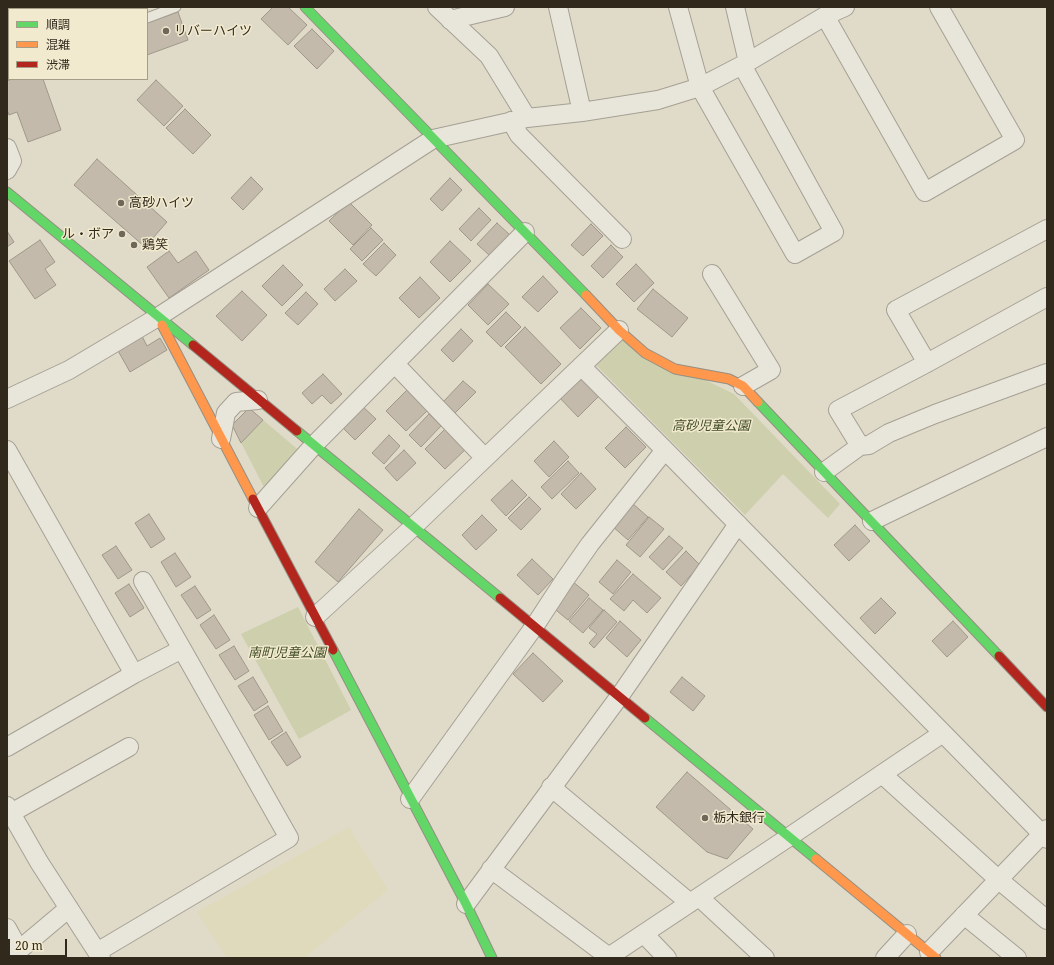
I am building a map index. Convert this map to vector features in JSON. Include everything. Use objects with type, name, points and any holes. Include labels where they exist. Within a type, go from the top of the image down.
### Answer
[{"type":"street","points":[[305,7],[619,330],[645,353],[675,369],[729,379],[743,386],[1047,706]]},
{"type":"street","points":[[437,7],[489,56],[519,119],[519,135],[622,239]]},
{"type":"street","points":[[450,20],[505,7]]},
{"type":"street","points":[[558,7],[582,112]]},
{"type":"street","points":[[678,7],[700,87],[795,254],[834,232],[745,64],[735,7]]},
{"type":"street","points":[[7,399],[68,370],[158,317],[433,139],[519,119],[582,112],[658,100],[700,87],[745,64],[825,16],[845,7]]},
{"type":"street","points":[[825,16],[924,192],[1016,140],[939,7]]},
{"type":"street","points":[[7,148],[12,161],[7,170]]},
{"type":"street","points":[[7,192],[932,955],[964,915],[1045,834],[943,733],[581,366]]},
{"type":"street","points":[[927,363],[896,310],[1047,229]]},
{"type":"street","points":[[258,508],[314,446],[525,232]]},
{"type":"street","points":[[712,274],[770,370],[743,386]]},
{"type":"street","points":[[860,446],[838,410],[1047,297]]},
{"type":"street","points":[[158,317],[466,904],[492,958]]},
{"type":"street","points":[[315,617],[413,527],[619,330]]},
{"type":"street","points":[[394,364],[485,458]]},
{"type":"street","points":[[824,472],[860,446],[868,445],[889,433],[935,414],[1047,373]]},
{"type":"street","points":[[221,438],[226,414],[236,402],[258,400]]},
{"type":"street","points":[[872,521],[1047,437]]},
{"type":"street","points":[[7,450],[134,674]]},
{"type":"street","points":[[410,799],[534,627],[590,544],[665,450]]},
{"type":"street","points":[[466,904],[619,697],[738,524]]},
{"type":"street","points":[[129,747],[9,809],[39,862],[99,955],[289,838],[143,581]]},
{"type":"street","points":[[7,747],[134,674],[182,649]]},
{"type":"street","points":[[492,868],[608,957],[943,733]]},
{"type":"street","points":[[882,774],[999,880],[1047,920]]},
{"type":"street","points":[[551,787],[765,958]]},
{"type":"street","points":[[7,928],[13,954],[69,908]]},
{"type":"street","points":[[964,915],[1017,958]]},
{"type":"street","points":[[644,934],[667,958]]},
{"type":"street","points":[[885,958],[908,934]]},
{"type":"lane","points":[[148,18],[176,7]]},
{"type":"shaded area","points":[[349,827],[388,890],[304,958],[227,958],[197,912]]},
{"type":"green space","name":"高砂児童公園","points":[[617,337],[734,394],[840,504],[828,518],[783,474],[745,515],[594,363]]},
{"type":"green space","points":[[249,408],[302,453],[267,493],[232,425]]},
{"type":"green space","name":"南町児童公園","points":[[298,607],[351,710],[299,739],[241,634]]},
{"type":"building","points":[[273,7],[288,7],[307,25],[288,45],[261,19]]},
{"type":"building","name":"リバーハイツ","points":[[178,12],[188,40],[148,55],[148,23]]},
{"type":"building","points":[[312,29],[334,51],[317,69],[294,46]]},
{"type":"building","points":[[43,80],[61,130],[28,142],[17,112],[9,115],[7,110],[7,81]]},
{"type":"building","points":[[156,80],[183,106],[164,126],[137,100]]},
{"type":"building","points":[[185,109],[211,135],[193,154],[166,128]]},
{"type":"building","name":"高砂ハイツ","points":[[97,159],[167,222],[145,247],[74,185]]},
{"type":"building","points":[[251,177],[263,189],[243,210],[231,198]]},
{"type":"building","points":[[450,178],[462,190],[442,211],[430,199]]},
{"type":"building","points":[[349,202],[372,225],[353,245],[329,221]]},
{"type":"building","points":[[479,208],[491,220],[471,241],[459,229]]},
{"type":"building","points":[[497,223],[510,235],[489,255],[477,244]]},
{"type":"building","points":[[591,224],[603,236],[583,256],[571,245]]},
{"type":"building","points":[[371,228],[383,240],[362,261],[350,249]]},
{"type":"building","points":[[7,231],[14,242],[7,247]]},
{"type":"building","points":[[40,240],[55,262],[45,269],[56,285],[35,299],[9,261]]},
{"type":"building","points":[[450,241],[471,261],[450,282],[430,262]]},
{"type":"building","points":[[384,243],[396,255],[376,276],[363,264]]},
{"type":"building","points":[[611,245],[623,257],[603,278],[591,266]]},
{"type":"building","points":[[169,251],[178,263],[196,251],[209,270],[169,298],[147,267]]},
{"type":"building","points":[[636,264],[654,283],[634,302],[616,284]]},
{"type":"building","points":[[283,265],[303,285],[282,306],[262,286]]},
{"type":"building","points":[[345,269],[357,281],[335,301],[324,289]]},
{"type":"building","points":[[543,276],[558,292],[538,312],[522,297]]},
{"type":"building","points":[[420,277],[440,298],[419,318],[399,298]]},
{"type":"building","points":[[488,284],[509,304],[488,325],[468,305]]},
{"type":"building","points":[[653,289],[688,318],[672,337],[637,309]]},
{"type":"building","points":[[242,291],[267,315],[242,341],[216,316]]},
{"type":"building","points":[[306,292],[318,304],[298,325],[285,313]]},
{"type":"building","points":[[581,308],[601,328],[580,349],[560,328]]},
{"type":"building","points":[[506,312],[521,327],[501,347],[486,332]]},
{"type":"building","points":[[525,327],[561,364],[541,384],[505,347]]},
{"type":"building","points":[[461,329],[473,341],[453,362],[441,350]]},
{"type":"building","points":[[141,334],[147,346],[160,338],[167,350],[130,372],[117,349]]},
{"type":"building","points":[[323,374],[342,394],[331,404],[322,395],[312,404],[302,393]]},
{"type":"building","points":[[579,376],[599,396],[578,417],[558,396]]},
{"type":"building","points":[[463,381],[476,392],[455,413],[443,402]]},
{"type":"building","points":[[407,390],[427,411],[406,431],[386,411]]},
{"type":"building","points":[[360,404],[376,419],[355,440],[340,425]]},
{"type":"building","points":[[249,408],[263,420],[241,443],[232,425]]},
{"type":"building","points":[[429,414],[441,426],[421,447],[409,435]]},
{"type":"building","points":[[626,427],[646,447],[625,468],[605,448]]},
{"type":"building","points":[[446,428],[466,449],[445,469],[425,449]]},
{"type":"building","points":[[389,435],[400,446],[384,464],[372,453]]},
{"type":"building","points":[[554,441],[569,457],[549,477],[534,461]]},
{"type":"building","points":[[404,450],[416,463],[397,481],[385,468]]},
{"type":"building","points":[[568,461],[579,473],[552,499],[541,487]]},
{"type":"building","points":[[581,473],[596,489],[576,509],[561,494]]},
{"type":"building","points":[[512,480],[527,495],[506,516],[491,500]]},
{"type":"building","points":[[529,497],[541,509],[521,530],[508,518]]},
{"type":"building","points":[[632,503],[648,517],[628,540],[612,526]]},
{"type":"building","points":[[359,509],[383,530],[338,582],[315,562]]},
{"type":"building","points":[[149,514],[165,539],[151,548],[135,523]]},
{"type":"building","points":[[482,515],[497,530],[476,550],[462,535]]},
{"type":"building","points":[[649,517],[664,529],[640,557],[626,545]]},
{"type":"building","points":[[855,525],[870,541],[849,561],[834,545]]},
{"type":"building","points":[[669,536],[683,548],[663,570],[649,557]]},
{"type":"building","points":[[116,546],[132,570],[118,579],[102,555]]},
{"type":"building","points":[[686,551],[700,565],[681,586],[666,572]]},
{"type":"building","points":[[175,553],[191,577],[176,587],[161,562]]},
{"type":"building","points":[[532,559],[553,579],[538,595],[517,575]]},
{"type":"building","points":[[617,560],[631,572],[613,594],[599,582]]},
{"type":"building","points":[[633,574],[661,598],[647,613],[633,600],[624,611],[610,599]]},
{"type":"building","points":[[572,581],[589,595],[568,620],[551,606]]},
{"type":"building","points":[[129,584],[144,608],[130,617],[115,593]]},
{"type":"building","points":[[195,586],[211,610],[197,619],[181,595]]},
{"type":"building","points":[[589,598],[603,610],[583,633],[569,621]]},
{"type":"building","points":[[881,598],[896,613],[875,634],[860,618]]},
{"type":"building","points":[[604,610],[617,622],[594,648],[589,643],[597,634],[589,628]]},
{"type":"building","points":[[214,615],[230,640],[216,649],[200,625]]},
{"type":"building","points":[[620,621],[641,640],[627,657],[606,638]]},
{"type":"building","points":[[953,621],[968,637],[947,657],[932,641]]},
{"type":"building","points":[[234,646],[249,671],[235,680],[219,655]]},
{"type":"building","points":[[533,653],[563,681],[543,702],[513,674]]},
{"type":"building","points":[[253,677],[268,702],[254,711],[238,686]]},
{"type":"building","points":[[682,677],[705,696],[693,711],[670,692]]},
{"type":"building","points":[[268,706],[283,731],[269,740],[254,715]]},
{"type":"building","points":[[286,732],[301,757],[287,766],[271,742]]},
{"type":"building","name":"栃木銀行","points":[[687,772],[753,829],[727,859],[707,852],[656,807]]},
{"type":"traffic: fast","points":[[305,7],[586,295]]},
{"type":"traffic: fast","points":[[7,192],[193,345]]},
{"type":"traffic: fast","points":[[758,402],[999,656]]},
{"type":"traffic: fast","points":[[297,431],[500,598]]},
{"type":"traffic: fast","points":[[333,650],[466,904],[492,958]]},
{"type":"traffic: fast","points":[[645,718],[816,859]]},
{"type":"traffic: slow","points":[[586,295],[619,330],[645,353],[675,369],[729,379],[743,386],[758,402]]},
{"type":"traffic: slow","points":[[162,325],[253,499]]},
{"type":"traffic: slow","points":[[816,859],[936,958]]},
{"type":"traffic: jam","points":[[193,345],[297,431]]},
{"type":"traffic: jam","points":[[253,499],[333,650]]},
{"type":"traffic: jam","points":[[500,598],[645,718]]},
{"type":"traffic: jam","points":[[999,656],[1047,707]]},
{"type":"place","name":"リバーハイツ","points":[[166,31]]},
{"type":"place","name":"高砂ハイツ","points":[[121,203]]},
{"type":"place","name":"ル・ボア","points":[[122,234]]},
{"type":"place","name":"鶏笑","points":[[134,245]]},
{"type":"place","name":"栃木銀行","points":[[705,818]]}]
